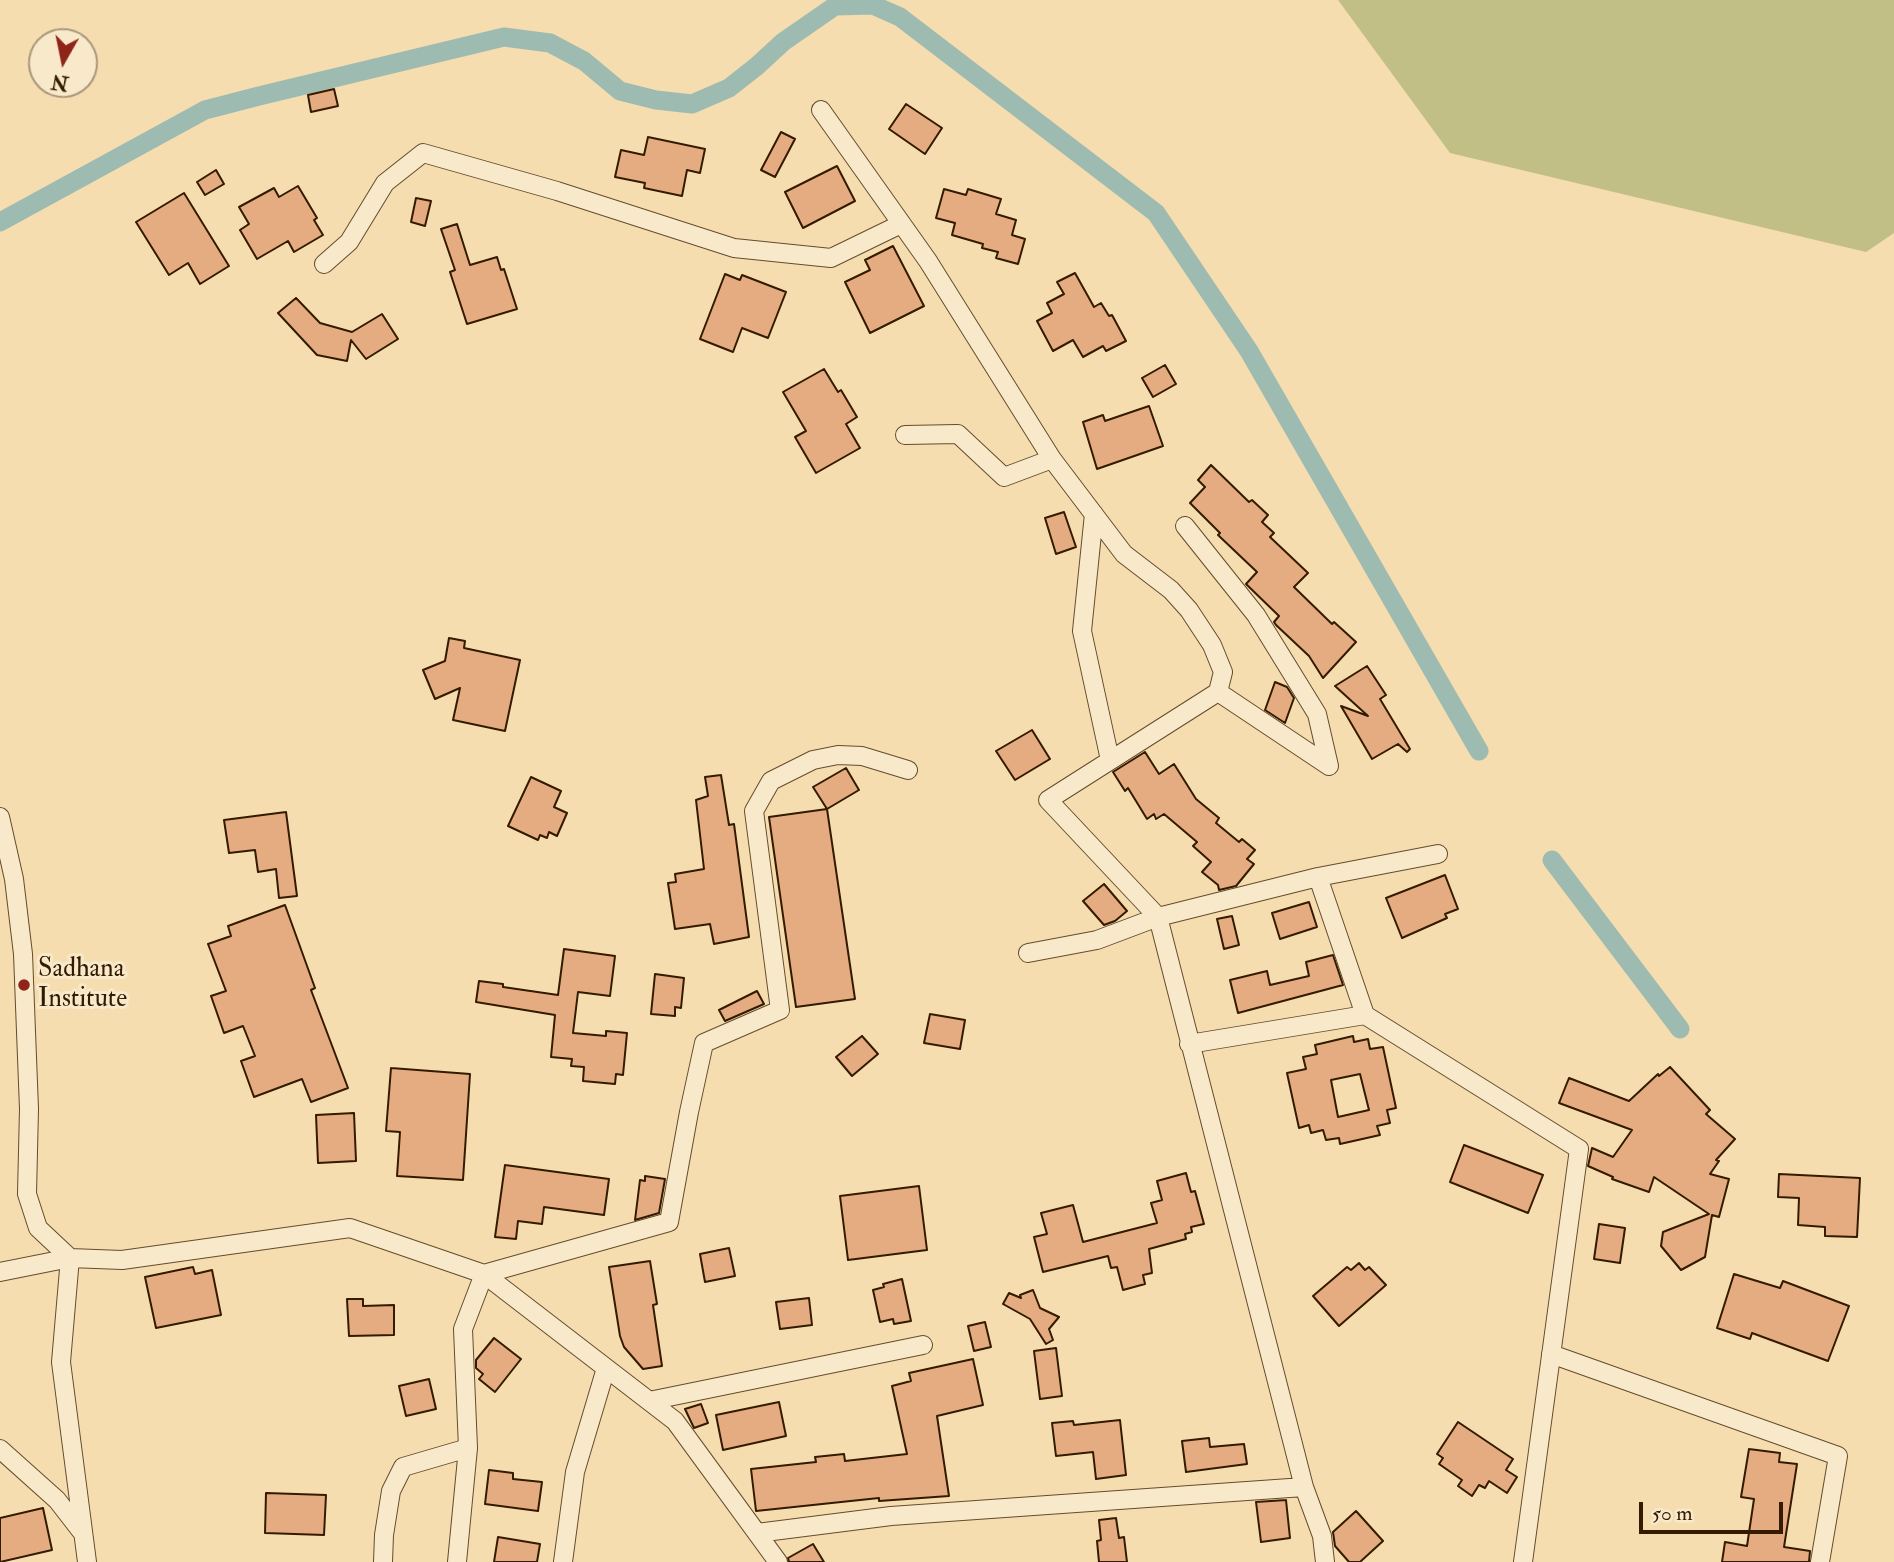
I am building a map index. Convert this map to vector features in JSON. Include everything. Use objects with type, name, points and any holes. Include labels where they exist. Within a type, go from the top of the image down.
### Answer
[{"type":"street","points":[[821,110],[928,261],[1052,459],[1124,554],[1171,590],[1189,610],[1212,645],[1223,672],[1218,692],[1048,800],[1158,917],[1304,1487],[1322,1536],[1325,1562]]},
{"type":"street","points":[[324,264],[349,242],[385,183],[423,153],[557,191],[734,248],[831,258],[901,224]]},
{"type":"street","points":[[905,435],[958,434],[1004,477],[1052,459]]},
{"type":"street","points":[[1094,514],[1082,631],[1110,760]]},
{"type":"street","points":[[1185,526],[1256,615],[1317,714],[1329,766],[1218,692]]},
{"type":"street","points":[[484,1275],[669,1222],[704,1043],[780,1010],[754,811],[771,781],[813,760],[838,755],[862,756],[908,770]]},
{"type":"street","points":[[0,817],[14,878],[23,954],[29,1109],[27,1194],[38,1228],[71,1258]]},
{"type":"street","points":[[1028,953],[1097,940],[1158,917],[1318,877],[1438,854]]},
{"type":"street","points":[[1318,877],[1365,1015],[1579,1149],[1522,1562]]},
{"type":"street","points":[[1189,1044],[1365,1015]]},
{"type":"street","points":[[0,1272],[71,1258],[122,1260],[350,1228],[484,1275],[675,1421],[778,1562]]},
{"type":"street","points":[[71,1258],[61,1363],[87,1562]]},
{"type":"street","points":[[457,1562],[468,1448],[463,1329],[484,1275]]},
{"type":"street","points":[[649,1401],[923,1345]]},
{"type":"street","points":[[1551,1354],[1838,1456],[1820,1562]]},
{"type":"street","points":[[563,1562],[575,1472],[606,1368]]},
{"type":"street","points":[[383,1562],[391,1491],[403,1467],[468,1448]]},
{"type":"street","points":[[0,1449],[57,1500],[83,1534]]},
{"type":"street","points":[[757,1533],[891,1516],[1304,1487]]},
{"type":"shaded area","points":[[1338,0],[1894,0],[1894,233],[1866,252],[1450,153]]},
{"type":"building","points":[[334,89],[338,106],[311,112],[308,95]]},
{"type":"building","points":[[906,104],[942,128],[925,154],[889,129]]},
{"type":"building","points":[[781,132],[795,139],[775,177],[761,170]]},
{"type":"building","points":[[648,137],[705,149],[700,173],[687,170],[682,196],[644,188],[645,183],[615,177],[621,150],[644,155]]},
{"type":"building","points":[[837,166],[855,201],[803,228],[785,192]]},
{"type":"building","points":[[216,170],[224,184],[205,195],[197,182]]},
{"type":"building","points":[[298,186],[317,218],[314,220],[323,235],[294,252],[288,241],[257,259],[240,230],[249,224],[239,207],[274,188],[279,197]]},
{"type":"building","points":[[944,189],[966,195],[968,189],[1001,199],[996,214],[1016,220],[1012,235],[1025,239],[1018,264],[996,258],[998,252],[982,248],[983,244],[952,235],[955,223],[936,218]]},
{"type":"building","points":[[184,193],[229,266],[200,284],[188,263],[169,275],[136,222]]},
{"type":"building","points":[[416,198],[431,201],[425,226],[411,222]]},
{"type":"building","points":[[457,224],[470,265],[497,257],[501,270],[504,269],[517,309],[467,324],[450,272],[455,270],[441,229]]},
{"type":"building","points":[[893,246],[924,306],[870,333],[845,282],[870,270],[865,260]]},
{"type":"building","points":[[1075,273],[1094,307],[1101,303],[1109,316],[1112,315],[1126,341],[1106,351],[1103,346],[1083,357],[1073,340],[1053,351],[1037,321],[1052,313],[1047,303],[1064,294],[1057,282]]},
{"type":"building","points":[[725,274],[740,280],[742,275],[786,292],[768,338],[742,328],[733,352],[700,339]]},
{"type":"building","points":[[296,298],[320,323],[352,332],[382,314],[398,339],[366,359],[351,340],[347,361],[317,355],[278,313]]},
{"type":"building","points":[[1165,365],[1176,384],[1153,397],[1142,378]]},
{"type":"building","points":[[824,369],[838,392],[841,390],[857,417],[846,424],[860,448],[816,473],[795,437],[806,431],[783,392]]},
{"type":"building","points":[[1149,406],[1163,446],[1097,469],[1083,422],[1103,415],[1105,421]]},
{"type":"building","points":[[1211,465],[1249,502],[1252,500],[1268,515],[1262,522],[1274,533],[1270,537],[1308,573],[1294,587],[1332,624],[1334,622],[1356,642],[1323,678],[1309,656],[1276,625],[1274,622],[1279,616],[1246,584],[1257,572],[1218,535],[1220,533],[1190,503],[1205,487],[1198,480]]},
{"type":"building","points":[[1064,512],[1076,547],[1056,554],[1045,518]]},
{"type":"building","points":[[449,638],[465,641],[464,648],[520,660],[505,731],[453,720],[460,688],[435,699],[423,670],[445,661]]},
{"type":"building","points":[[1367,666],[1386,695],[1380,699],[1410,749],[1407,752],[1398,744],[1372,759],[1341,706],[1368,716],[1335,686]]},
{"type":"building","points":[[1275,682],[1287,687],[1294,698],[1285,723],[1265,710]]},
{"type":"building","points":[[1032,730],[1050,759],[1015,780],[996,751]]},
{"type":"building","points":[[1145,752],[1159,774],[1174,764],[1196,799],[1219,818],[1216,823],[1239,842],[1242,839],[1255,850],[1247,859],[1254,864],[1236,886],[1219,890],[1218,885],[1202,872],[1211,862],[1193,846],[1197,842],[1164,814],[1156,819],[1154,814],[1147,819],[1128,788],[1125,791],[1113,772]]},
{"type":"building","points":[[846,768],[859,790],[827,809],[813,787]]},
{"type":"building","points":[[721,775],[729,825],[734,824],[749,937],[714,944],[710,924],[675,929],[668,883],[676,882],[675,874],[704,869],[696,800],[708,796],[705,777]]},
{"type":"building","points":[[531,777],[561,791],[554,807],[567,813],[557,836],[549,832],[547,838],[540,835],[538,840],[508,826]]},
{"type":"building","points":[[827,809],[855,999],[796,1007],[769,817]]},
{"type":"building","points":[[286,812],[297,896],[279,898],[276,869],[258,872],[255,850],[229,853],[224,820]]},
{"type":"building","points":[[1445,875],[1458,909],[1445,914],[1447,918],[1402,938],[1386,898]]},
{"type":"building","points":[[1104,884],[1127,911],[1115,921],[1104,925],[1083,901]]},
{"type":"building","points":[[1309,902],[1317,927],[1280,939],[1272,913]]},
{"type":"building","points":[[285,905],[315,988],[311,990],[348,1088],[311,1102],[302,1079],[254,1097],[241,1061],[255,1056],[243,1026],[224,1033],[211,996],[226,991],[208,944],[231,936],[228,926]]},
{"type":"building","points":[[1232,916],[1239,945],[1224,949],[1217,919]]},
{"type":"building","points":[[564,949],[615,956],[610,996],[578,992],[573,1033],[606,1036],[606,1031],[627,1033],[623,1075],[616,1074],[615,1084],[583,1081],[584,1067],[571,1066],[572,1059],[551,1057],[555,1015],[476,1002],[479,981],[558,995]]},
{"type":"building","points":[[1333,955],[1343,985],[1238,1013],[1230,980],[1267,971],[1270,985],[1309,976],[1306,962]]},
{"type":"building","points":[[655,974],[684,978],[681,1008],[675,1007],[675,1016],[651,1014]]},
{"type":"building","points":[[757,991],[764,1004],[725,1021],[719,1010]]},
{"type":"building","points":[[930,1014],[965,1020],[960,1049],[924,1043]]},
{"type":"building","points":[[862,1036],[878,1054],[852,1076],[836,1057]]},
{"type":"building","points":[[1353,1036],[1354,1042],[1368,1039],[1370,1049],[1383,1047],[1396,1108],[1387,1110],[1390,1123],[1377,1126],[1380,1135],[1340,1144],[1339,1138],[1326,1140],[1323,1130],[1311,1133],[1309,1125],[1299,1128],[1287,1073],[1306,1069],[1303,1057],[1317,1054],[1315,1045]],"holes":[[[1360,1074],[1369,1110],[1338,1117],[1331,1080]]]},
{"type":"building","points":[[1670,1067],[1710,1110],[1706,1114],[1735,1139],[1716,1160],[1719,1161],[1710,1174],[1729,1179],[1719,1217],[1712,1215],[1705,1257],[1681,1270],[1661,1246],[1663,1232],[1709,1214],[1654,1177],[1649,1192],[1612,1179],[1613,1177],[1588,1166],[1592,1148],[1613,1157],[1632,1130],[1559,1103],[1569,1078],[1629,1101],[1658,1074],[1659,1076]]},
{"type":"building","points":[[391,1068],[470,1074],[463,1180],[397,1176],[400,1132],[386,1131]]},
{"type":"building","points":[[354,1113],[356,1161],[318,1163],[316,1115]]},
{"type":"building","points":[[1464,1145],[1543,1175],[1528,1213],[1450,1182]]},
{"type":"building","points":[[505,1165],[609,1179],[604,1215],[544,1207],[542,1224],[518,1221],[516,1239],[495,1237]]},
{"type":"building","points":[[1186,1173],[1191,1192],[1195,1191],[1204,1224],[1191,1227],[1192,1232],[1185,1234],[1186,1239],[1149,1249],[1152,1273],[1143,1275],[1145,1284],[1123,1290],[1117,1267],[1111,1268],[1108,1256],[1043,1272],[1034,1237],[1047,1234],[1041,1213],[1073,1205],[1083,1242],[1157,1223],[1151,1203],[1162,1200],[1157,1181]]},
{"type":"building","points":[[1779,1174],[1860,1178],[1857,1237],[1825,1236],[1825,1227],[1798,1225],[1799,1198],[1778,1197]]},
{"type":"building","points":[[645,1176],[665,1179],[659,1213],[635,1220],[640,1180],[645,1181]]},
{"type":"building","points":[[919,1186],[927,1250],[848,1260],[840,1196]]},
{"type":"building","points":[[1599,1224],[1625,1228],[1620,1263],[1594,1259]]},
{"type":"building","points":[[729,1248],[735,1276],[705,1282],[700,1254]]},
{"type":"building","points":[[650,1261],[662,1366],[643,1369],[624,1347],[620,1336],[609,1267]]},
{"type":"building","points":[[1359,1263],[1365,1270],[1369,1267],[1386,1285],[1339,1326],[1313,1296],[1347,1267],[1351,1270]]},
{"type":"building","points":[[193,1267],[195,1274],[212,1270],[221,1315],[156,1328],[145,1277]]},
{"type":"building","points":[[1734,1274],[1780,1288],[1783,1281],[1849,1306],[1828,1361],[1752,1333],[1750,1339],[1717,1328]]},
{"type":"building","points":[[902,1279],[911,1321],[894,1324],[893,1319],[880,1322],[873,1290]]},
{"type":"building","points":[[1033,1290],[1040,1308],[1059,1317],[1049,1329],[1053,1340],[1046,1344],[1030,1319],[1003,1304],[1009,1293],[1021,1298],[1020,1295]]},
{"type":"building","points":[[809,1298],[812,1325],[780,1329],[776,1302]]},
{"type":"building","points":[[347,1299],[363,1299],[363,1306],[394,1305],[394,1335],[349,1336]]},
{"type":"building","points":[[985,1322],[991,1347],[974,1351],[968,1326]]},
{"type":"building","points":[[494,1338],[521,1359],[495,1392],[479,1379],[483,1374],[476,1368],[476,1360]]},
{"type":"building","points":[[1056,1348],[1062,1396],[1040,1399],[1034,1351]]},
{"type":"building","points":[[973,1359],[983,1405],[937,1416],[949,1496],[879,1501],[879,1498],[756,1511],[751,1469],[816,1462],[815,1457],[844,1454],[845,1461],[907,1454],[892,1386],[911,1381],[909,1373]]},
{"type":"building","points":[[429,1379],[436,1409],[406,1416],[399,1386]]},
{"type":"building","points":[[779,1402],[786,1436],[723,1450],[716,1415]]},
{"type":"building","points":[[701,1404],[708,1423],[694,1428],[685,1409]]},
{"type":"building","points":[[1120,1420],[1126,1475],[1096,1479],[1093,1452],[1056,1456],[1052,1423],[1073,1421],[1074,1425]]},
{"type":"building","points":[[1458,1422],[1513,1459],[1506,1470],[1517,1477],[1507,1493],[1489,1481],[1485,1488],[1479,1485],[1472,1496],[1458,1486],[1462,1480],[1439,1464],[1443,1458],[1437,1454]]},
{"type":"building","points":[[1209,1438],[1210,1447],[1244,1444],[1247,1464],[1186,1472],[1182,1441]]},
{"type":"building","points":[[1749,1449],[1780,1453],[1779,1462],[1797,1464],[1784,1547],[1810,1551],[1809,1562],[1722,1562],[1725,1542],[1747,1546],[1754,1499],[1741,1497]]},
{"type":"building","points":[[489,1470],[513,1473],[513,1479],[542,1482],[538,1511],[485,1504]]},
{"type":"building","points":[[266,1493],[326,1495],[324,1535],[265,1533]]},
{"type":"building","points":[[1286,1500],[1290,1538],[1261,1542],[1256,1502]]},
{"type":"building","points":[[43,1508],[52,1550],[0,1562],[0,1518]]},
{"type":"building","points":[[1356,1511],[1383,1541],[1360,1562],[1349,1562],[1335,1546],[1333,1532]]},
{"type":"building","points":[[1116,1518],[1119,1538],[1124,1537],[1127,1562],[1099,1562],[1099,1520]]},
{"type":"building","points":[[498,1537],[540,1544],[537,1562],[494,1562]]},
{"type":"building","points":[[813,1544],[824,1562],[789,1562],[788,1558]]},
{"type":"waterway","points":[[0,222],[205,110],[259,96],[504,37],[550,43],[584,61],[620,91],[656,100],[692,104],[729,88],[783,42],[835,6],[873,5],[900,17],[1156,213],[1249,351],[1479,751]]},
{"type":"waterway","points":[[1552,860],[1680,1029]]},
{"type":"place","name":"Sadhana Institute","points":[[24,985]]}]
